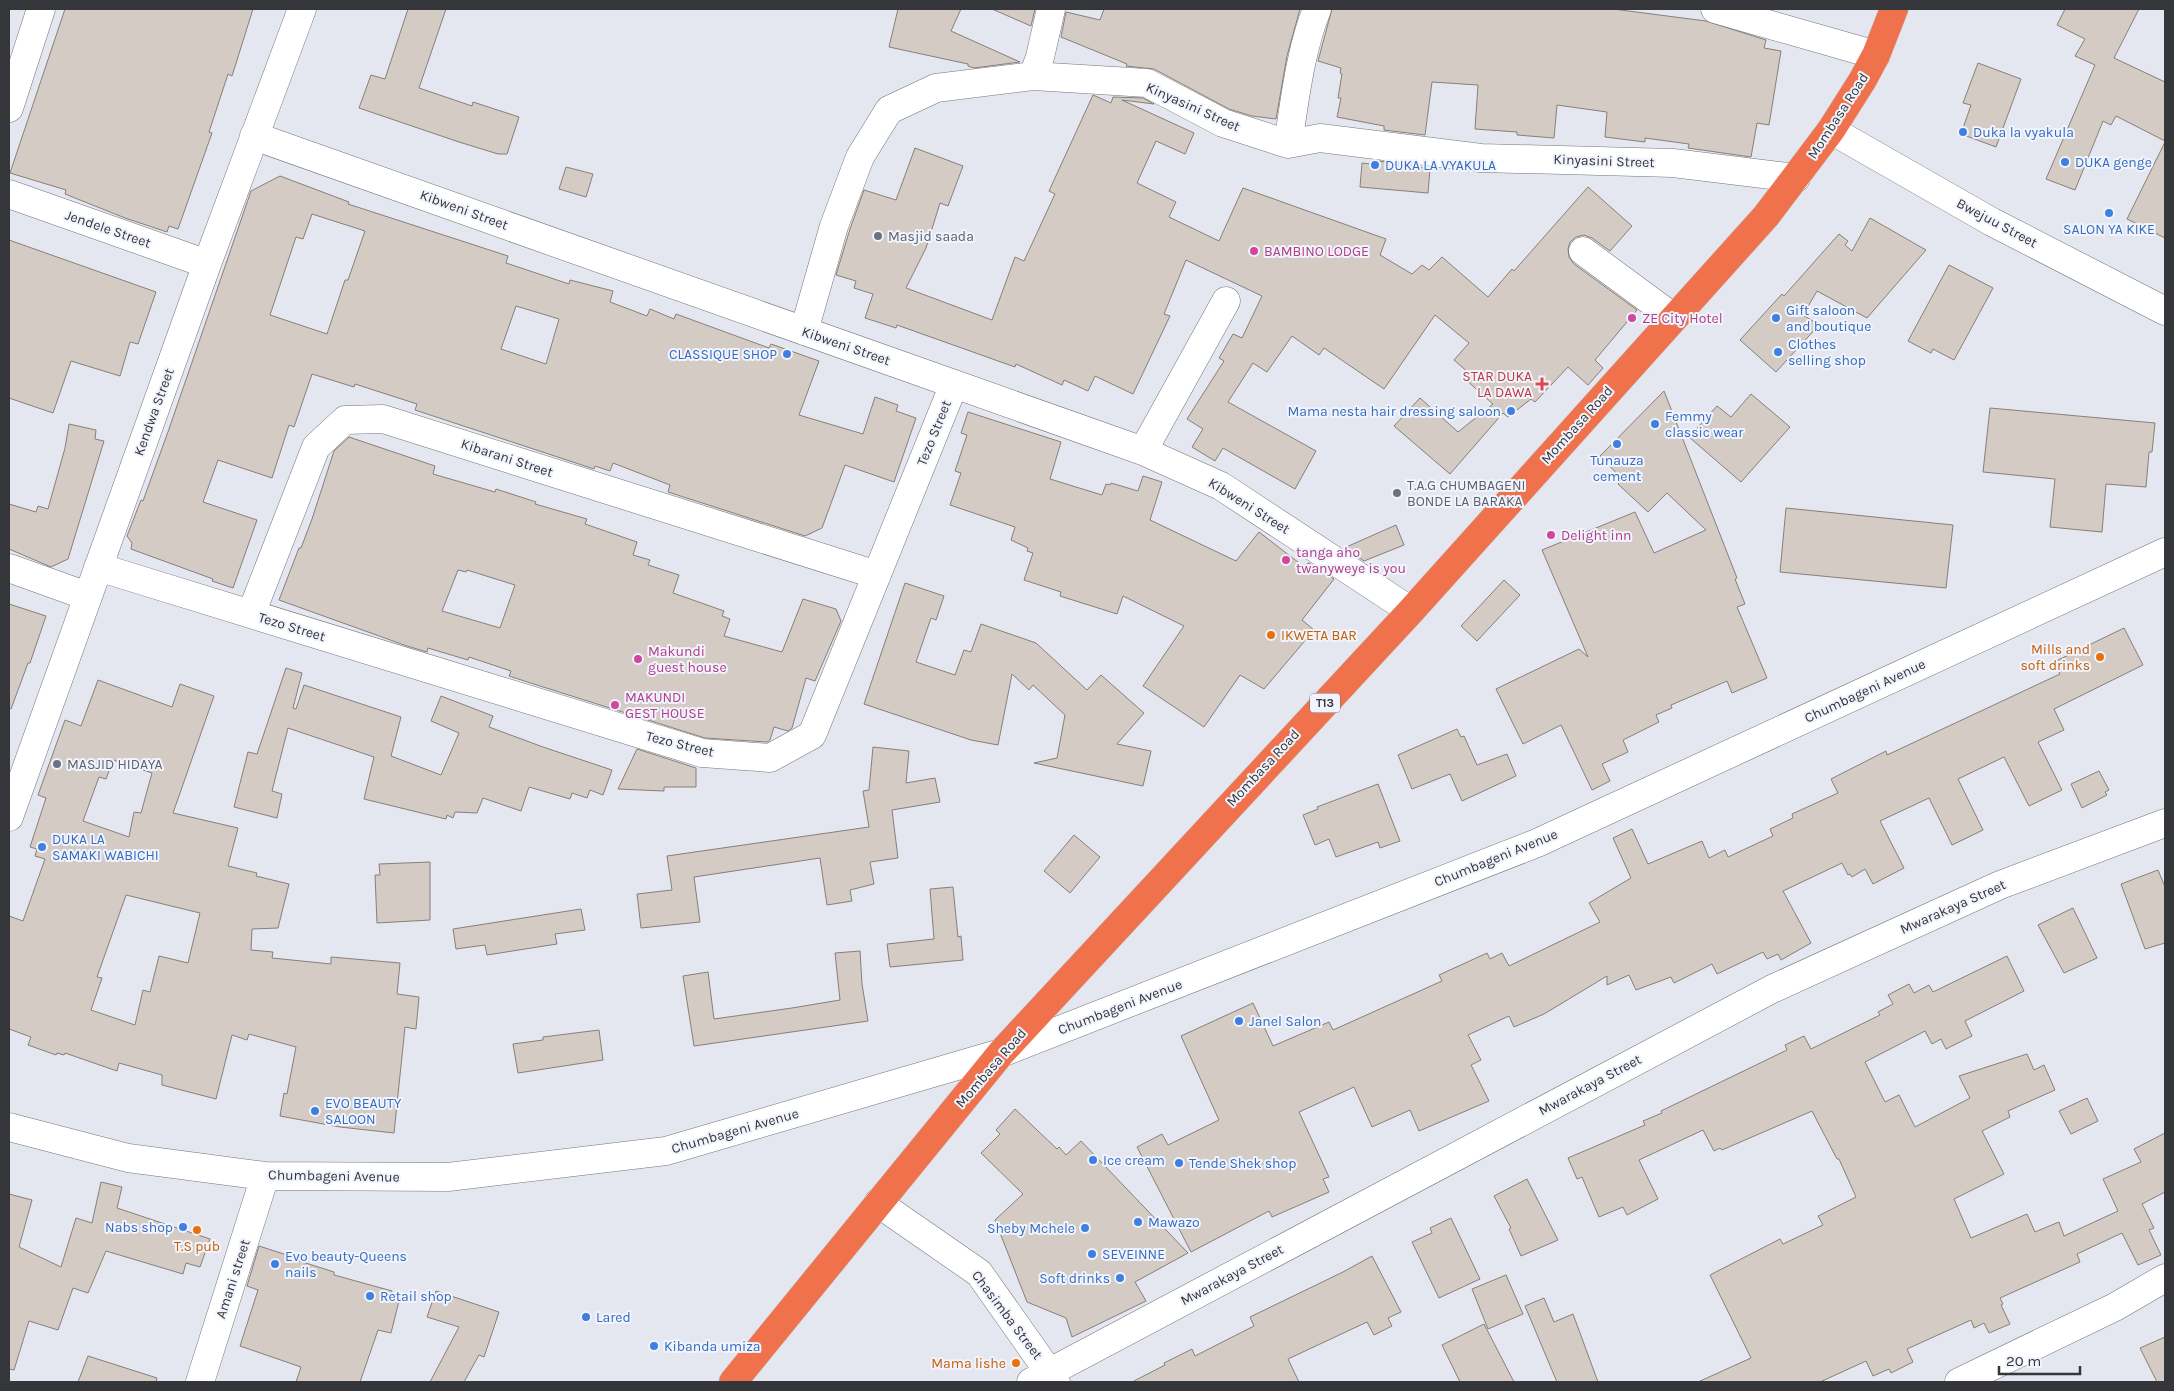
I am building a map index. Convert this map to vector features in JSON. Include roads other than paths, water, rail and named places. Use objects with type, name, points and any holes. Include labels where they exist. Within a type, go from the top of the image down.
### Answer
[{"type":"highway","name":"Mombasa Road","points":[[733,1382],[1001,1054],[1410,611],[1766,216],[1831,130],[1876,55],[1894,9]]},
{"type":"street","points":[[9,108],[42,9]]},
{"type":"street","name":"Kendwa Street","points":[[9,816],[207,264],[302,9]]},
{"type":"street","points":[[1033,76],[1040,57],[1051,9]]},
{"type":"street","points":[[1288,144],[1298,76],[1311,24],[1317,9]]},
{"type":"street","points":[[1715,9],[1876,55]]},
{"type":"street","name":"Kinyasini Street","points":[[804,331],[834,226],[860,157],[889,110],[936,88],[1033,76],[1147,83],[1222,123],[1288,144],[1320,138],[1481,158],[1673,163],[1796,178]]},
{"type":"street","name":"Bwejuu Street","points":[[1831,130],[1992,222],[2165,311]]},
{"type":"street","name":"Kibweni Street","points":[[254,136],[1143,451],[1221,486],[1410,611]]},
{"type":"street","name":"Jendele Street","points":[[9,194],[207,264]]},
{"type":"street","points":[[1583,251],[1674,318]]},
{"type":"street","points":[[1143,451],[1226,301]]},
{"type":"street","name":"Tezo Street","points":[[98,567],[702,752],[770,758],[812,735],[954,384]]},
{"type":"street","name":"Kibarani Street","points":[[252,614],[316,447],[345,420],[383,419],[876,575]]},
{"type":"street","name":"Chumbageni Avenue","points":[[9,1127],[128,1158],[265,1176],[448,1177],[666,1151],[1001,1054],[1537,843],[2165,552]]},
{"type":"street","points":[[9,568],[87,596]]},
{"type":"street","name":"Mwarakaya Street","points":[[1046,1379],[1315,1230],[1772,989],[2000,885],[2165,823]]},
{"type":"street","name":"Amani street","points":[[200,1382],[265,1176]]},
{"type":"street","name":"Chasimba Street","points":[[878,1203],[979,1273],[1046,1379]]},
{"type":"street","points":[[1959,1382],[2115,1307],[2165,1278]]},
{"type":"place","name":"Duka la vyakula","points":[[1963,132]]},
{"type":"place","name":"DUKA genge","points":[[2065,162]]},
{"type":"place","name":"DUKA LA VYAKULA","points":[[1375,165]]},
{"type":"place","name":"SALON YA KIKE","points":[[2109,213]]},
{"type":"place","name":"Masjid saada","points":[[878,236]]},
{"type":"place","name":"BAMBINO LODGE","points":[[1254,251]]},
{"type":"place","name":"ZE City Hotel","points":[[1632,318]]},
{"type":"place","name":"Gift saloon and boutique","points":[[1776,318]]},
{"type":"place","name":"Clothes selling shop","points":[[1778,352]]},
{"type":"place","name":"CLASSIQUE SHOP","points":[[787,354]]},
{"type":"place","name":"STAR DUKA LA DAWA","points":[[1542,384]]},
{"type":"place","name":"Mama nesta hair dressing saloon","points":[[1511,411]]},
{"type":"place","name":"Femmy classic wear","points":[[1655,424]]},
{"type":"place","name":"Tunauza cement","points":[[1617,444]]},
{"type":"place","name":"T.A.G CHUMBAGENI BONDE LA BARAKA","points":[[1397,493]]},
{"type":"place","name":"Delight inn","points":[[1551,535]]},
{"type":"place","name":"tanga aho twanyweye is you","points":[[1286,560]]},
{"type":"place","name":"IKWETA BAR","points":[[1271,635]]},
{"type":"place","name":"Mills and soft drinks","points":[[2100,657]]},
{"type":"place","name":"Makundi guest house","points":[[638,659]]},
{"type":"place","name":"MAKUNDI GEST HOUSE","points":[[615,705]]},
{"type":"place","name":"MASJID HIDAYA","points":[[57,764]]},
{"type":"place","name":"DUKA LA SAMAKI WABICHI","points":[[42,847]]},
{"type":"place","name":"Janel Salon","points":[[1239,1021]]},
{"type":"place","name":"EVO BEAUTY SALOON","points":[[315,1111]]},
{"type":"place","name":"Ice cream","points":[[1093,1160]]},
{"type":"place","name":"Tende Shek shop","points":[[1179,1163]]},
{"type":"place","name":"Mawazo","points":[[1138,1222]]},
{"type":"place","name":"Nabs shop","points":[[183,1227]]},
{"type":"place","name":"Sheby Mchele","points":[[1085,1228]]},
{"type":"place","name":"T.S pub","points":[[197,1230]]},
{"type":"place","name":"SEVEINNE","points":[[1092,1254]]},
{"type":"place","name":"Evo beauty-Queens nails","points":[[275,1264]]},
{"type":"place","name":"Soft drinks","points":[[1120,1278]]},
{"type":"place","name":"Retail shop","points":[[370,1296]]},
{"type":"place","name":"Lared","points":[[586,1317]]},
{"type":"place","name":"Kibanda umiza","points":[[654,1346]]},
{"type":"place","name":"Mama lishe","points":[[1016,1363]]}]
